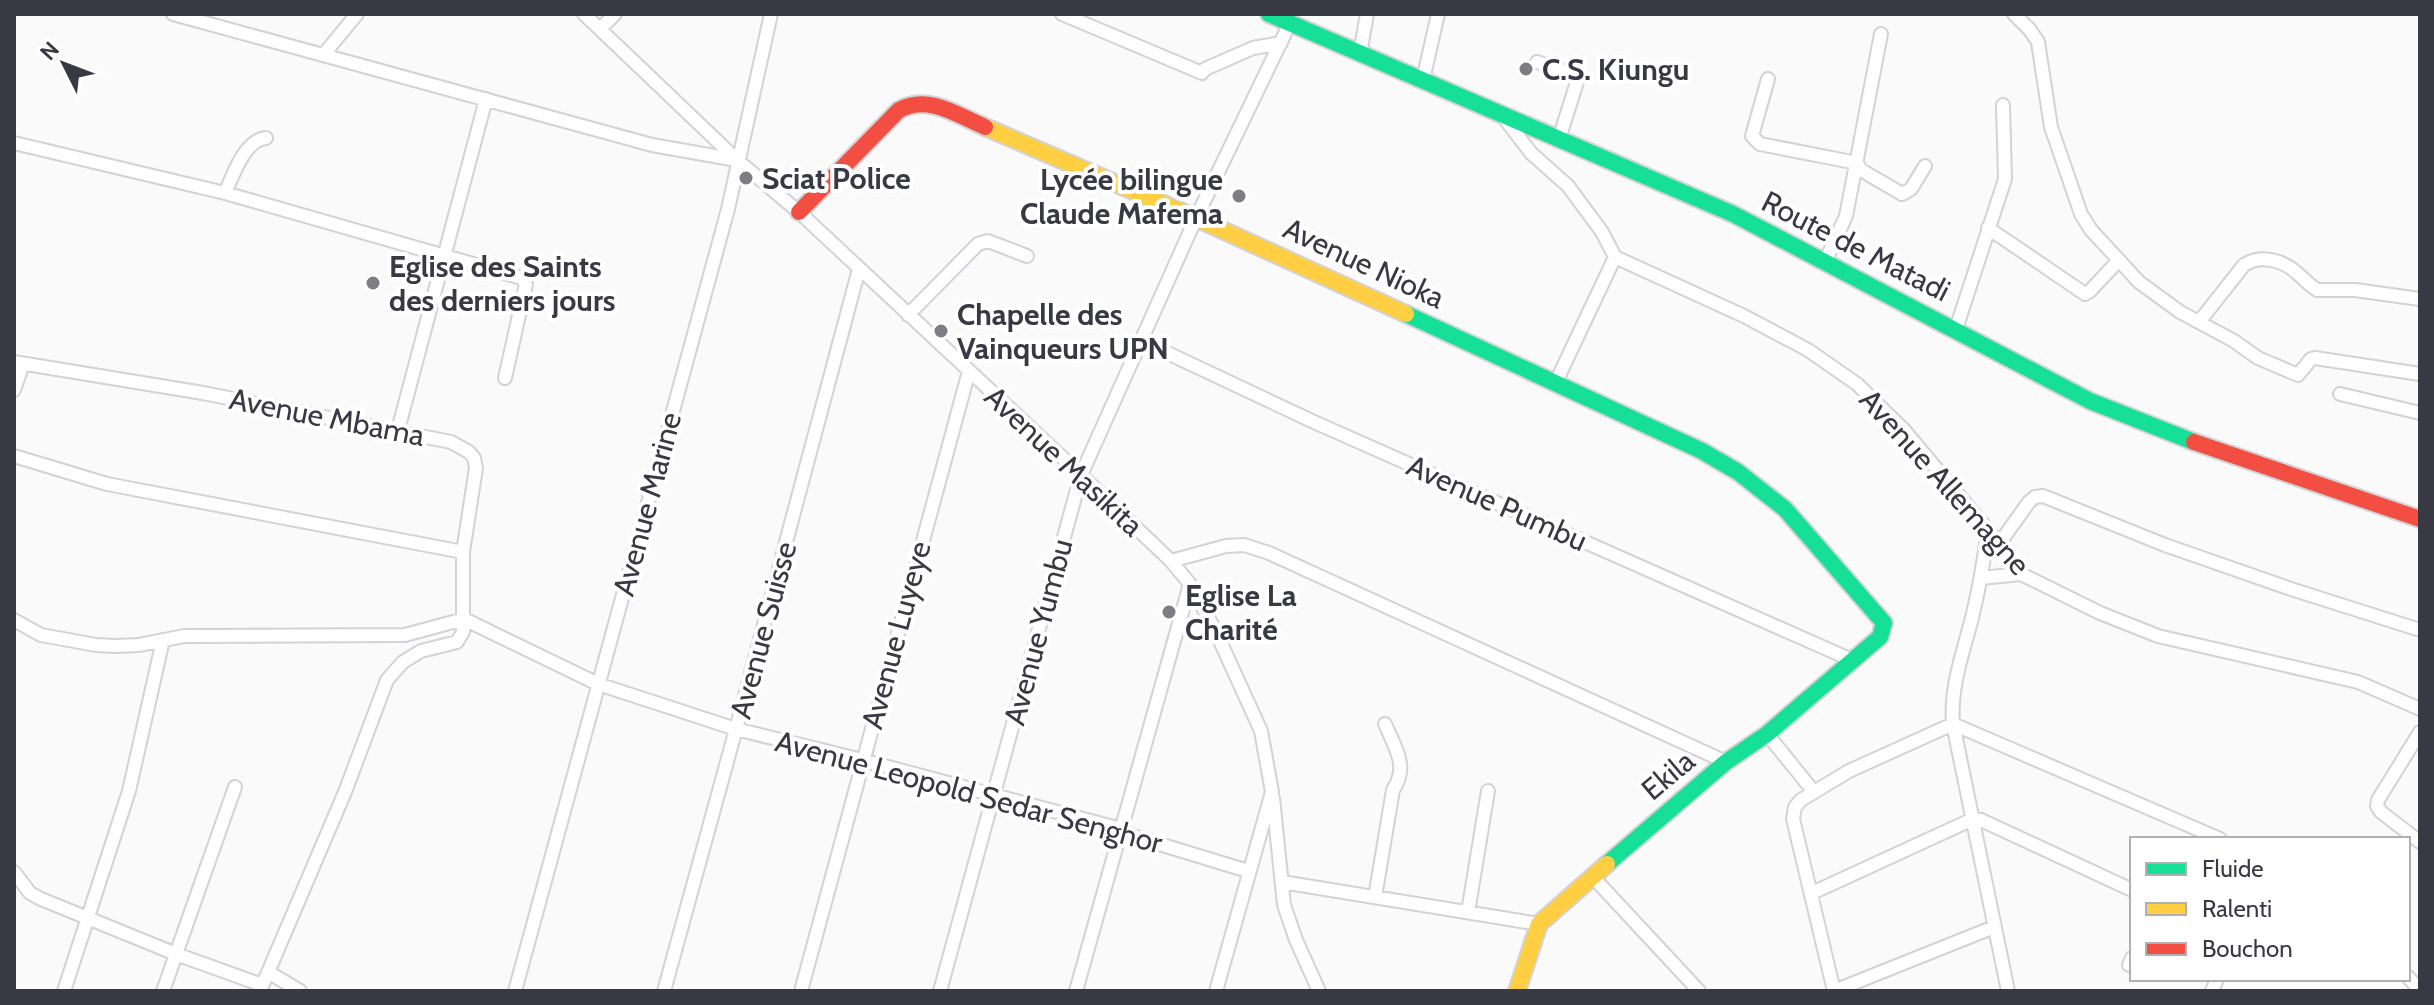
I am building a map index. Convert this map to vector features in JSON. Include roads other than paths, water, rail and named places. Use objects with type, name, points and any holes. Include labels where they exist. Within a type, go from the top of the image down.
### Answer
[{"type":"main road","name":"Route de Matadi","points":[[1269,14],[1733,214],[2090,401],[2222,453],[2420,519]]},
{"type":"main road","name":"Avenue Nioka","points":[[799,212],[899,110],[920,102],[932,104],[1196,218],[1702,451],[1759,487],[1785,509],[1884,623]]},
{"type":"main road","name":"Ekila","points":[[1517,991],[1539,924],[1726,762],[1767,734],[1854,661],[1880,637],[1884,623]]},
{"type":"street","points":[[173,14],[652,145],[738,160]]},
{"type":"street","points":[[324,54],[357,14]]},
{"type":"street","name":"Avenue Masikita","points":[[584,14],[1081,475],[1171,561],[1190,584],[1215,630],[1261,731],[1272,792],[1216,991]]},
{"type":"street","points":[[600,29],[615,14]]},
{"type":"street","name":"Avenue Marine","points":[[515,991],[728,209],[771,14]]},
{"type":"street","points":[[1062,14],[1202,73],[1253,48],[1281,43]]},
{"type":"street","points":[[1360,54],[1367,14]]},
{"type":"street","points":[[1423,80],[1438,14]]},
{"type":"street","points":[[2014,14],[2038,42],[2051,127],[2081,214],[2091,230],[2139,282],[2180,312],[2234,341],[2258,358],[2298,375],[2315,358],[2420,374]]},
{"type":"street","name":"Avenue Yumbu","points":[[940,991],[1081,475],[1196,218],[1290,23]]},
{"type":"street","points":[[1825,262],[1846,216],[1881,34]]},
{"type":"street","points":[[1537,62],[1576,78],[1559,139]]},
{"type":"street","points":[[1768,79],[1752,136],[1757,142],[1857,163],[1861,170],[1902,194],[1911,189],[1925,166]]},
{"type":"street","points":[[398,430],[486,99]]},
{"type":"street","points":[[1956,329],[2005,179],[2003,105]]},
{"type":"street","points":[[1501,114],[1531,153],[1568,186],[1602,232],[1615,257],[1556,382]]},
{"type":"street","points":[[225,193],[249,149],[260,138],[266,138]]},
{"type":"street","points":[[14,143],[225,193],[442,257],[518,276],[526,284],[505,378]]},
{"type":"street","points":[[1988,228],[2085,294],[2119,260]]},
{"type":"street","points":[[908,315],[978,244],[988,241],[1027,256]]},
{"type":"street","name":"Avenue Allemagne","points":[[1615,257],[1744,316],[1808,350],[1857,384],[1904,430],[2021,574],[2100,613],[2158,636],[2358,682],[2420,709]]},
{"type":"street","points":[[2199,322],[2244,265],[2253,259],[2263,258],[2296,271],[2317,290],[2355,290],[2420,299]]},
{"type":"street","name":"Avenue Suisse","points":[[664,991],[859,269]]},
{"type":"street","name":"Avenue Pumbu","points":[[1142,341],[1314,422],[1854,661]]},
{"type":"street","points":[[14,390],[19,363]]},
{"type":"street","name":"Avenue Mbama","points":[[19,363],[203,393],[398,430],[462,447],[474,458],[476,468],[463,552],[464,619]]},
{"type":"street","name":"Avenue Luyeye","points":[[801,991],[969,371]]},
{"type":"street","points":[[2340,394],[2420,413]]},
{"type":"street","points":[[14,456],[107,484],[463,552]]},
{"type":"street","points":[[1999,544],[2029,502],[2043,496],[2221,564],[2420,630]]},
{"type":"street","points":[[1988,530],[1981,578],[1957,672],[1952,710],[2008,991]]},
{"type":"street","points":[[1171,561],[1235,545],[1269,553],[1726,762]]},
{"type":"street","points":[[1981,578],[2021,574]]},
{"type":"street","points":[[1076,991],[1190,584]]},
{"type":"street","points":[[14,620],[41,635],[96,645],[139,645],[184,636],[405,635],[464,619],[463,632],[457,642],[421,651],[403,662],[387,680],[345,792],[261,988],[30,893],[14,872]]},
{"type":"street","name":"Avenue Leopold Sedar Senghor","points":[[464,619],[598,684],[736,729],[1121,829],[1133,836],[1248,871]]},
{"type":"street","points":[[64,991],[129,791],[163,640]]},
{"type":"street","points":[[1375,897],[1393,790],[1401,777],[1402,766],[1385,724]]},
{"type":"street","points":[[1994,927],[1834,991],[1793,819],[1795,807],[1849,771],[1953,724],[2215,837]]},
{"type":"street","points":[[2420,732],[2377,806],[2420,842]]},
{"type":"street","points":[[1767,734],[1814,792]]},
{"type":"street","points":[[163,991],[235,787]]},
{"type":"street","points":[[1468,912],[1488,791]]},
{"type":"street","points":[[1272,792],[1284,905],[1319,991]]},
{"type":"street","points":[[1812,893],[1973,819],[2130,889]]},
{"type":"street","points":[[1592,876],[1699,991]]},
{"type":"street","points":[[1282,882],[1539,924]]},
{"type":"street","points":[[268,972],[300,991]]},
{"type":"place","name":"C.S. Kiungu","points":[[1526,69]]},
{"type":"place","name":"Sciat Police","points":[[746,178]]},
{"type":"place","name":"Lycée bilingue Claude Mafema","points":[[1239,196]]},
{"type":"place","name":"Eglise des Saints des derniers jours","points":[[373,283]]},
{"type":"place","name":"Chapelle des Vainqueurs UPN","points":[[941,331]]},
{"type":"place","name":"Eglise La Charité","points":[[1169,612]]}]
